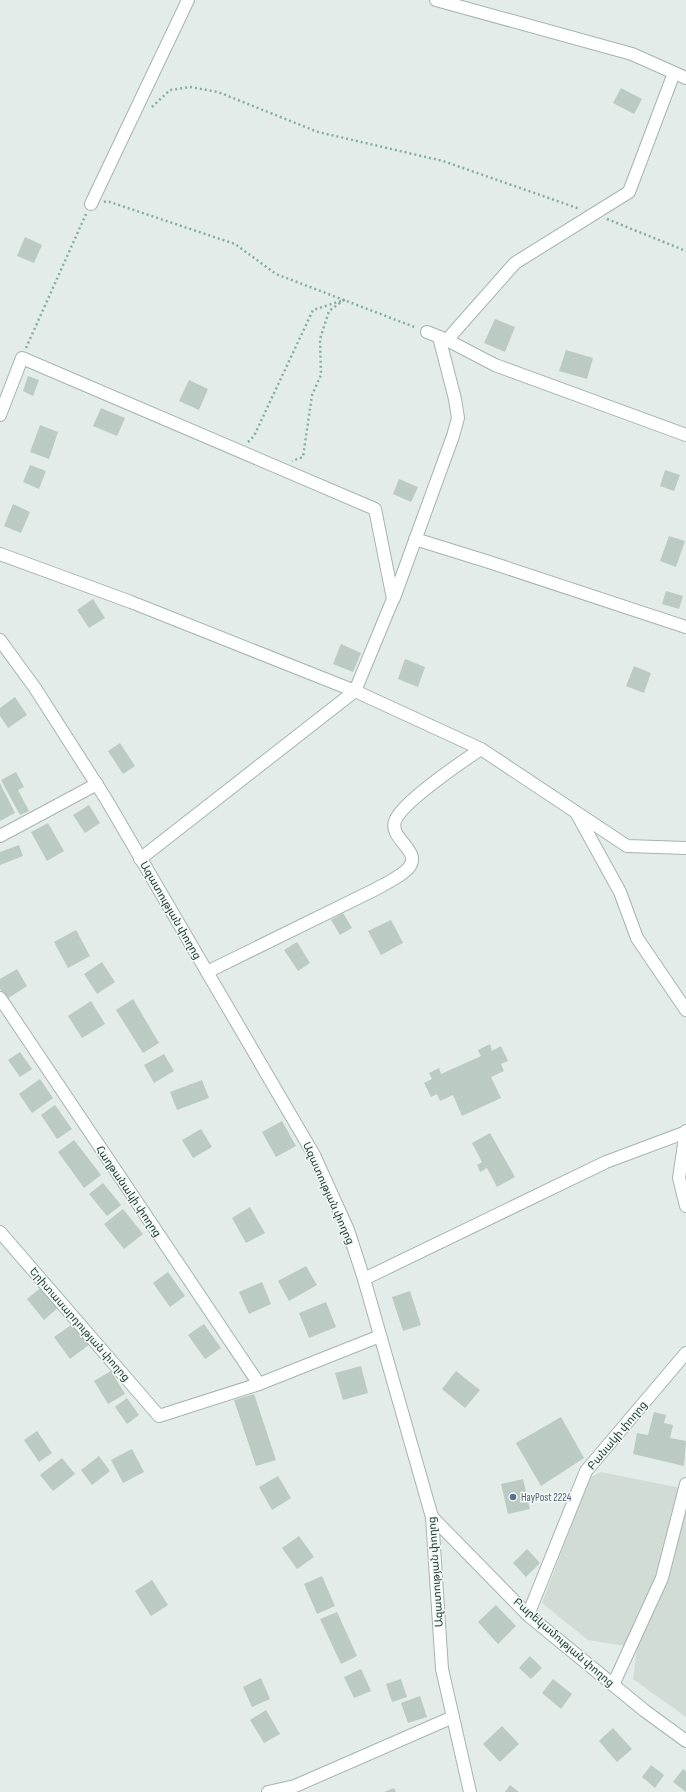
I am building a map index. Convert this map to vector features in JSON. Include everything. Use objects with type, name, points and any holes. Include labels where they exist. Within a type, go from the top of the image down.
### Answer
[{"type":"street","points":[[90,204],[188,0]]},
{"type":"street","points":[[436,0],[632,54],[686,78]]},
{"type":"street","points":[[438,336],[514,263],[629,192],[674,73]]},
{"type":"street","points":[[438,336],[495,364],[686,435]]},
{"type":"street","points":[[140,859],[355,691],[394,599],[453,436],[458,418],[455,399],[438,336]]},
{"type":"street","points":[[0,415],[22,358],[375,509],[394,599]]},
{"type":"street","points":[[415,539],[686,627]]},
{"type":"street","points":[[0,554],[131,602],[355,691],[481,749],[627,846],[686,848]]},
{"type":"street","name":"Ազատության փողոց","points":[[0,640],[35,688],[97,784],[314,1155],[348,1230],[364,1279],[432,1517],[442,1669],[470,1792]]},
{"type":"street","points":[[207,972],[376,889],[403,874],[413,860],[410,852],[395,831],[394,823],[398,815],[430,786],[481,749]]},
{"type":"street","points":[[0,836],[97,784]]},
{"type":"street","points":[[575,812],[620,892],[637,938],[686,1010]]},
{"type":"street","name":"Հաղթանակի փողոց","points":[[0,998],[259,1384]]},
{"type":"street","points":[[364,1279],[606,1162],[686,1131],[679,1178],[686,1206]]},
{"type":"street","name":"Երիտասարդության փողոց","points":[[0,1232],[159,1416],[259,1384]]},
{"type":"street","points":[[259,1384],[380,1336]]},
{"type":"street","name":"Բանակի փողոց","points":[[528,1615],[586,1471],[686,1353]]},
{"type":"street","points":[[613,1685],[662,1578],[686,1484]]},
{"type":"street","name":"Բարեկամության փողոց","points":[[432,1517],[528,1615],[645,1711],[686,1741]]},
{"type":"street","points":[[268,1792],[295,1786],[453,1717]]},
{"type":"path","points":[[147,112],[170,90],[190,87],[218,92],[318,132],[443,160],[593,214],[686,251]]},
{"type":"path","points":[[22,358],[90,204],[107,201],[235,244],[276,274],[438,336]]},
{"type":"path","points":[[239,450],[254,436],[313,310],[344,300]]},
{"type":"path","points":[[277,467],[303,457],[312,395],[321,375],[320,339],[329,311],[344,300]]},
{"type":"shaded area","points":[[601,1472],[686,1489],[686,1717],[633,1679],[637,1648],[588,1640],[542,1603],[590,1477]]},
{"type":"building","points":[[621,88],[642,99],[634,114],[613,103]]},
{"type":"building","points":[[25,237],[42,245],[34,263],[17,256]]},
{"type":"building","points":[[495,319],[515,327],[505,352],[484,343]]},
{"type":"building","points":[[566,350],[593,358],[587,379],[559,371]]},
{"type":"building","points":[[28,376],[39,380],[33,396],[23,391]]},
{"type":"building","points":[[189,380],[208,389],[199,410],[179,401]]},
{"type":"building","points":[[101,408],[125,418],[117,436],[93,426]]},
{"type":"building","points":[[40,425],[58,432],[49,459],[30,452]]},
{"type":"building","points":[[30,465],[46,471],[39,489],[23,482]]},
{"type":"building","points":[[665,470],[680,475],[674,491],[660,486]]},
{"type":"building","points":[[399,479],[418,487],[411,502],[393,494]]},
{"type":"building","points":[[13,504],[30,512],[21,533],[4,526]]},
{"type":"building","points":[[669,536],[685,541],[676,567],[660,561]]},
{"type":"building","points":[[666,591],[683,596],[679,609],[662,604]]},
{"type":"building","points":[[93,599],[105,618],[89,628],[77,610]]},
{"type":"building","points":[[341,644],[361,653],[353,672],[333,664]]},
{"type":"building","points":[[405,659],[425,667],[418,687],[398,679]]},
{"type":"building","points":[[634,666],[651,673],[644,693],[626,686]]},
{"type":"building","points":[[15,697],[27,715],[8,728],[0,716],[0,708]]},
{"type":"building","points":[[120,743],[135,766],[123,774],[108,751]]},
{"type":"building","points":[[16,772],[24,787],[18,790],[29,811],[20,815],[1,780]]},
{"type":"building","points":[[0,783],[15,813],[0,821]]},
{"type":"building","points":[[89,805],[100,823],[85,833],[73,815]]},
{"type":"building","points":[[48,823],[64,851],[47,861],[31,832]]},
{"type":"building","points":[[19,845],[23,856],[0,865],[0,852]]},
{"type":"building","points":[[343,913],[352,928],[340,935],[331,920]]},
{"type":"building","points":[[391,920],[403,943],[381,955],[368,931]]},
{"type":"building","points":[[76,930],[90,956],[68,968],[54,942]]},
{"type":"building","points":[[297,942],[310,963],[298,971],[284,950]]},
{"type":"building","points":[[102,962],[115,982],[97,994],[84,974]]},
{"type":"building","points":[[17,969],[27,986],[7,999],[0,989],[0,979]]},
{"type":"building","points":[[133,999],[159,1043],[143,1053],[116,1010]]},
{"type":"building","points":[[91,1001],[105,1024],[82,1038],[68,1016]]},
{"type":"building","points":[[490,1044],[492,1051],[501,1046],[508,1061],[501,1064],[504,1071],[491,1077],[501,1098],[462,1116],[453,1095],[440,1101],[437,1094],[431,1097],[424,1083],[432,1079],[429,1073],[439,1068],[441,1074],[481,1056],[478,1050]]},
{"type":"building","points":[[20,1052],[32,1069],[20,1077],[8,1060]]},
{"type":"building","points":[[164,1054],[174,1071],[154,1083],[144,1065]]},
{"type":"building","points":[[40,1079],[53,1098],[32,1113],[19,1094]]},
{"type":"building","points":[[202,1080],[209,1098],[177,1110],[170,1092]]},
{"type":"building","points":[[55,1105],[72,1129],[57,1139],[41,1115]]},
{"type":"building","points":[[282,1121],[296,1146],[276,1157],[262,1132]]},
{"type":"building","points":[[201,1129],[212,1147],[193,1158],[182,1140]]},
{"type":"building","points":[[490,1133],[515,1177],[497,1187],[487,1168],[480,1172],[477,1165],[482,1162],[472,1143]]},
{"type":"building","points":[[74,1140],[101,1175],[84,1188],[58,1152]]},
{"type":"building","points":[[103,1183],[121,1205],[107,1216],[89,1194]]},
{"type":"building","points":[[250,1207],[265,1233],[246,1243],[232,1218]]},
{"type":"building","points":[[123,1209],[143,1234],[124,1249],[104,1224]]},
{"type":"building","points":[[306,1266],[317,1285],[289,1301],[278,1281]]},
{"type":"building","points":[[168,1272],[185,1296],[170,1307],[153,1283]]},
{"type":"building","points":[[262,1282],[271,1304],[249,1314],[239,1292]]},
{"type":"building","points":[[43,1286],[60,1306],[44,1320],[27,1299]]},
{"type":"building","points":[[410,1291],[421,1325],[403,1331],[392,1297]]},
{"type":"building","points":[[326,1302],[336,1327],[309,1338],[299,1313]]},
{"type":"building","points":[[74,1323],[90,1344],[70,1359],[54,1337]]},
{"type":"building","points":[[204,1324],[221,1348],[205,1359],[188,1335]]},
{"type":"building","points":[[361,1366],[368,1393],[343,1400],[335,1373]]},
{"type":"building","points":[[111,1371],[125,1394],[108,1404],[94,1381]]},
{"type":"building","points":[[456,1371],[480,1390],[465,1408],[442,1389]]},
{"type":"building","points":[[254,1394],[276,1460],[256,1466],[234,1400]]},
{"type":"building","points":[[127,1398],[139,1415],[127,1424],[115,1407]]},
{"type":"building","points":[[654,1412],[666,1415],[664,1423],[673,1425],[670,1438],[686,1441],[684,1466],[633,1454],[637,1433],[648,1435]]},
{"type":"building","points":[[561,1417],[584,1458],[541,1486],[516,1443]]},
{"type":"building","points":[[37,1431],[52,1453],[39,1462],[24,1440]]},
{"type":"building","points":[[132,1449],[144,1472],[123,1483],[111,1460]]},
{"type":"building","points":[[99,1456],[110,1471],[92,1485],[81,1470]]},
{"type":"building","points":[[62,1458],[75,1474],[53,1491],[40,1475]]},
{"type":"building","points":[[278,1476],[291,1498],[272,1510],[259,1487]]},
{"type":"building","points":[[523,1479],[530,1509],[508,1514],[501,1484]]},
{"type":"building","points":[[299,1536],[314,1557],[297,1569],[282,1548]]},
{"type":"building","points":[[527,1549],[540,1563],[526,1577],[513,1563]]},
{"type":"building","points":[[322,1576],[335,1606],[317,1614],[304,1584]]},
{"type":"building","points":[[152,1580],[168,1605],[151,1616],[135,1591]]},
{"type":"building","points":[[496,1605],[516,1626],[498,1644],[478,1622]]},
{"type":"building","points":[[337,1612],[357,1656],[341,1664],[320,1619]]},
{"type":"building","points":[[530,1656],[542,1668],[531,1679],[519,1668]]},
{"type":"building","points":[[361,1669],[371,1691],[354,1698],[344,1677]]},
{"type":"building","points":[[261,1678],[270,1699],[252,1707],[243,1687]]},
{"type":"building","points":[[401,1679],[407,1697],[392,1702],[386,1684]]},
{"type":"building","points":[[553,1679],[572,1694],[561,1709],[542,1693]]},
{"type":"building","points":[[420,1696],[427,1717],[408,1723],[401,1703]]},
{"type":"building","points":[[266,1710],[280,1734],[264,1743],[250,1720]]},
{"type":"building","points":[[502,1726],[519,1744],[500,1762],[483,1744]]},
{"type":"building","points":[[613,1728],[632,1749],[617,1762],[599,1741]]},
{"type":"building","points":[[651,1765],[664,1775],[655,1788],[642,1777]]},
{"type":"building","points":[[683,1769],[686,1771],[686,1792],[673,1782]]},
{"type":"building","points":[[510,1785],[519,1792],[505,1792]]},
{"type":"building","points":[[394,1788],[396,1792],[384,1792]]},
{"type":"place","name":"HayPost 2224","points":[[513,1497]]}]
